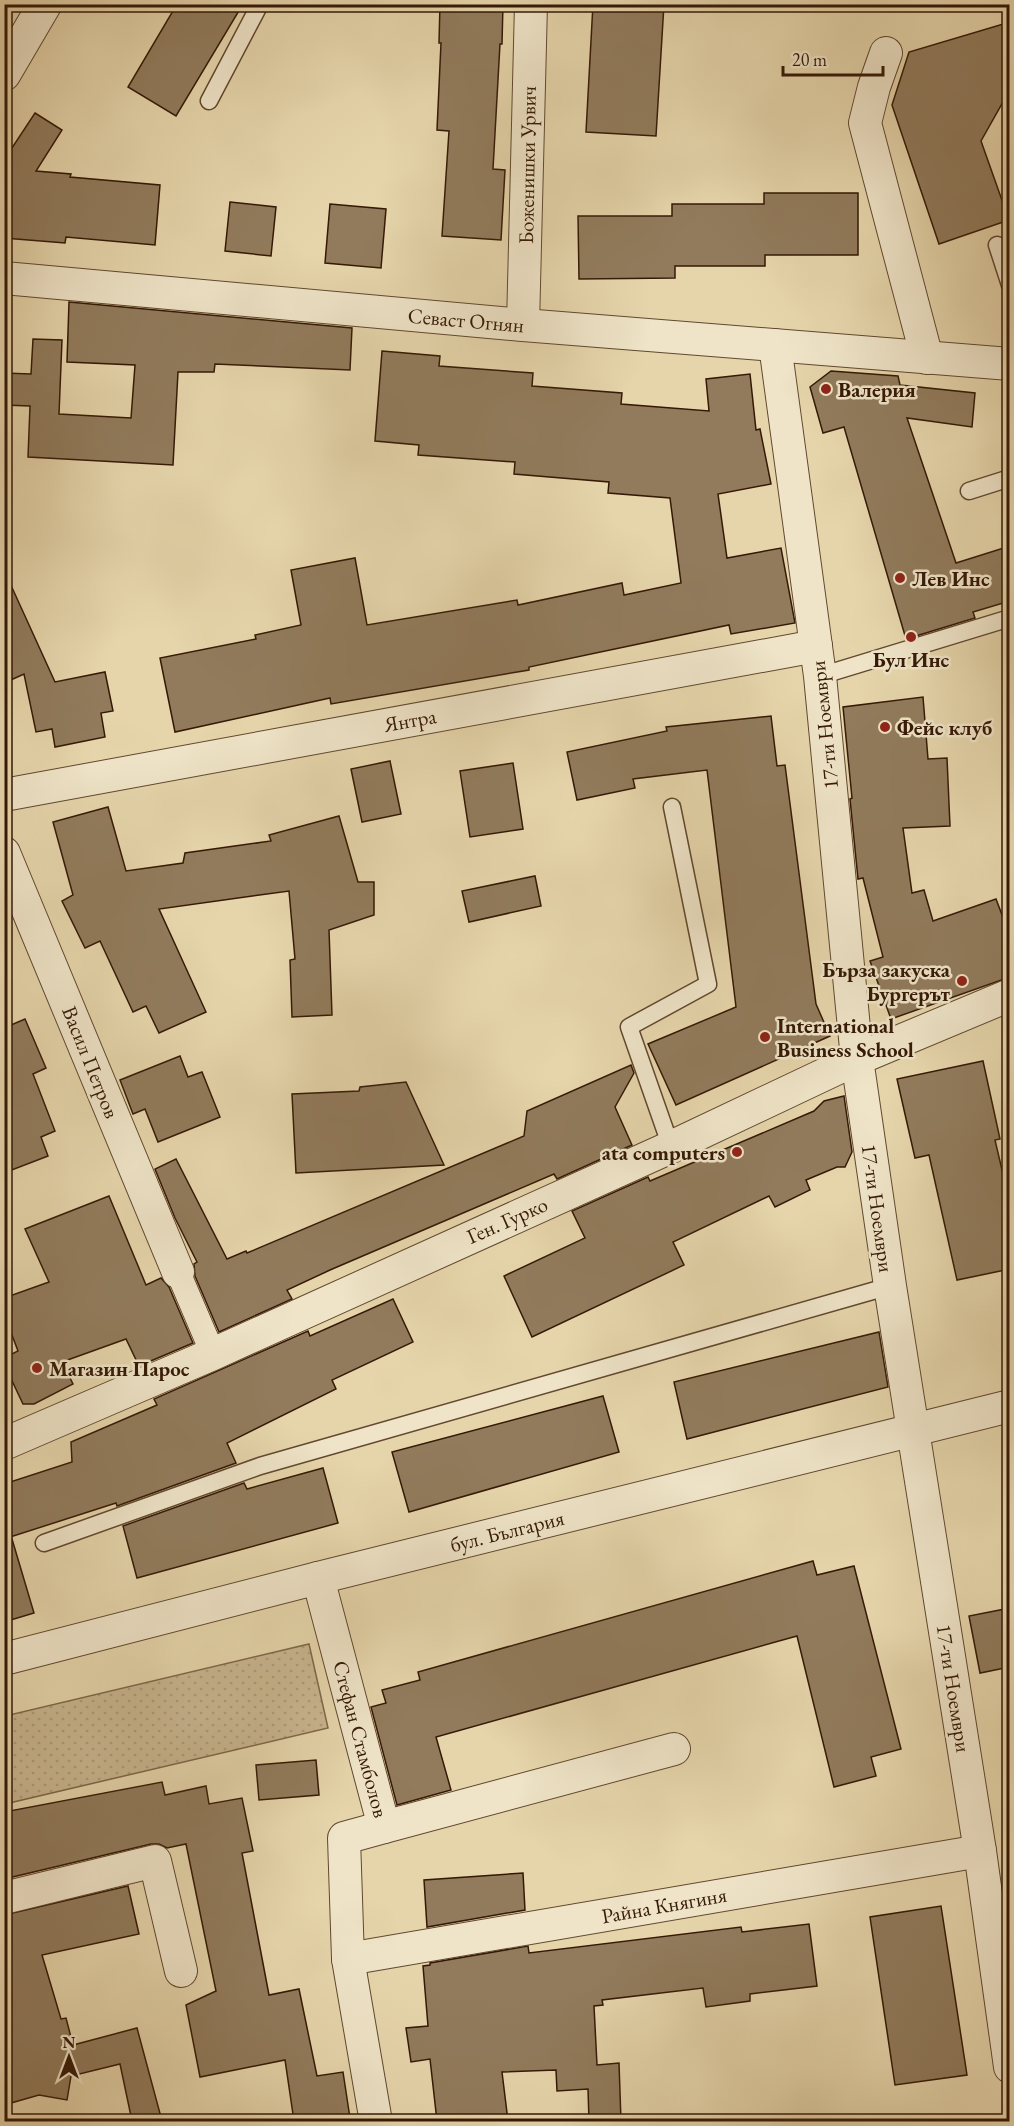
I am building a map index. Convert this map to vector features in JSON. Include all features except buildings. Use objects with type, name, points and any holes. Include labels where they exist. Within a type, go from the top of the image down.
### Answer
[{"type":"street","points":[[4,74],[45,4]]},
{"type":"street","name":"Боженишки Урвич","points":[[523,325],[531,4]]},
{"type":"street","points":[[886,53],[865,123],[927,358]]},
{"type":"street","name":"Севаст Огнян","points":[[4,278],[523,325],[1010,364]]},
{"type":"street","name":"17-ти Ноември","points":[[775,345],[818,661],[857,1059],[890,1286],[980,1851],[1010,2067]]},
{"type":"street","name":"Янтра","points":[[4,795],[818,661]]},
{"type":"street","name":"Васил Петров","points":[[4,853],[178,1272]]},
{"type":"street","name":"Ген. Гурко","points":[[4,1444],[213,1354],[671,1147],[857,1059],[1010,995]]},
{"type":"street","points":[[178,1272],[213,1354]]},
{"type":"street","name":"бул. България","points":[[4,1659],[318,1578],[1010,1407]]},
{"type":"street","name":"Стефан Стамболов","points":[[318,1578],[384,1827],[344,1838],[348,1959],[376,2121]]},
{"type":"street","points":[[384,1827],[674,1749]]},
{"type":"street","name":"Райна Княгиня","points":[[348,1959],[980,1851]]},
{"type":"street","points":[[4,1898],[155,1861],[181,1971]]},
{"type":"lane","points":[[208,101],[260,4]]},
{"type":"lane","points":[[997,245],[1010,285]]},
{"type":"lane","points":[[969,491],[1010,478]]},
{"type":"lane","points":[[818,661],[1010,618]]},
{"type":"lane","points":[[671,1147],[629,1027],[708,984],[672,807]]},
{"type":"lane","points":[[44,1544],[260,1466],[890,1286]]},
{"type":"shaded area","points":[[309,1644],[328,1728],[5,1804],[5,1716]]},
{"type":"place","name":"Валерия","points":[[826,389]]},
{"type":"place","name":"Лев Инс","points":[[900,578]]},
{"type":"place","name":"Бул Инс","points":[[911,637]]},
{"type":"place","name":"Фейс клуб","points":[[885,727]]},
{"type":"place","name":"Бърза закуска Бургерът","points":[[962,981]]},
{"type":"place","name":"International Business School","points":[[765,1037]]},
{"type":"place","name":"ata computers","points":[[737,1152]]},
{"type":"place","name":"Магазин Парос","points":[[37,1368]]}]
